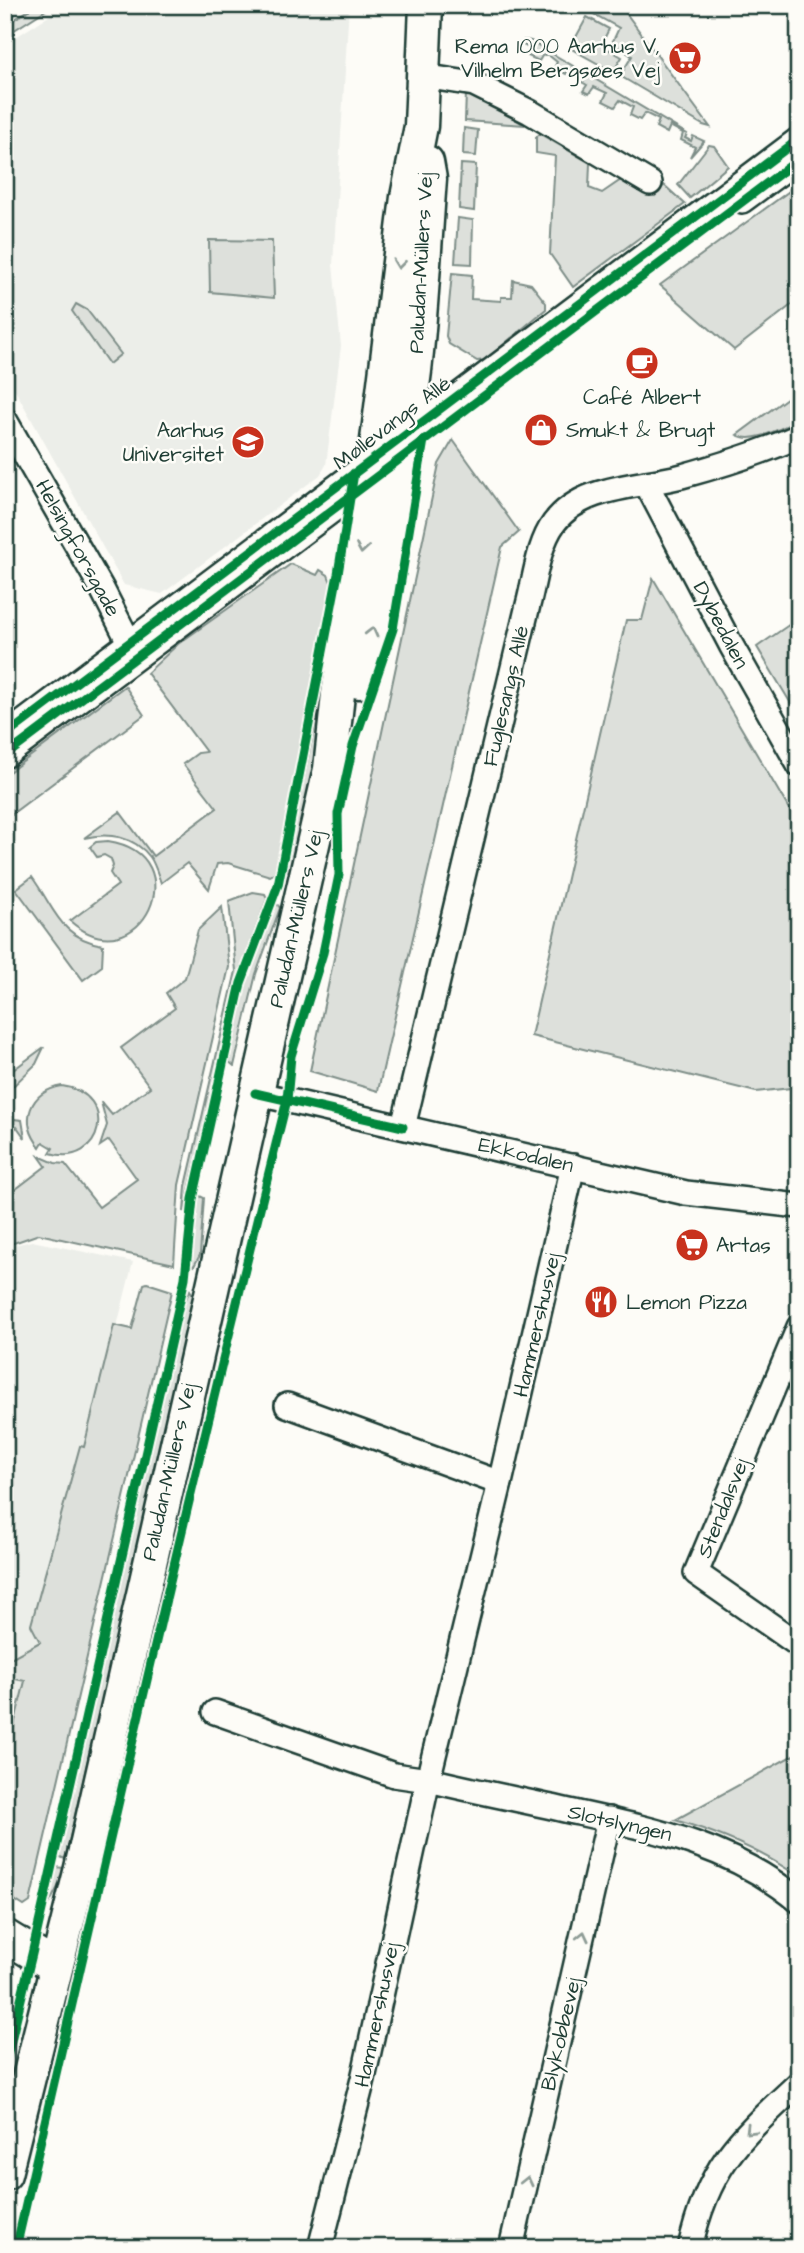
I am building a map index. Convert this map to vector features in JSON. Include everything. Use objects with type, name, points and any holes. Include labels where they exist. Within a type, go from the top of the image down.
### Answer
[{"type":"street","name":"Paludan-Müllers Vej","points":[[5,2174],[80,1868],[330,769],[338,694],[389,458],[407,197],[421,126],[426,5]]},
{"type":"street","points":[[423,76],[474,85],[530,112],[650,183]]},
{"type":"street","name":"Møllevangs Allé","points":[[5,756],[799,139]]},
{"type":"street","name":"Møllevangs Allé","points":[[5,736],[129,642],[389,458],[799,159]]},
{"type":"street","name":"Helsingforsgade","points":[[5,419],[102,589],[129,642]]},
{"type":"street","name":"Fuglesangs Allé","points":[[403,1128],[528,605],[545,540],[554,524],[566,510],[582,500],[755,454],[799,436]]},
{"type":"street","name":"Dybedalen","points":[[646,483],[731,645],[799,765]]},
{"type":"street","name":"Ekkodalen","points":[[255,1093],[686,1193],[799,1206]]},
{"type":"street","name":"Hammershusvej","points":[[320,2248],[363,2079],[428,1780],[573,1166]]},
{"type":"street","name":"Stendalsvej","points":[[799,1327],[696,1573],[799,1645]]},
{"type":"street","points":[[287,1405],[500,1483]]},
{"type":"street","points":[[215,1712],[394,1775],[428,1780]]},
{"type":"street","name":"Slotslyngen","points":[[428,1780],[662,1831],[724,1855],[761,1874],[799,1901]]},
{"type":"street","name":"Blykobbevej","points":[[511,2248],[609,1819]]},
{"type":"street","points":[[5,1936],[56,1967]]},
{"type":"street","points":[[690,2248],[702,2204],[716,2173],[746,2133],[799,2083]]},
{"type":"shaded area","points":[[31,5],[43,5],[47,9],[5,36],[5,25],[29,10]]},
{"type":"shaded area","points":[[66,5],[349,5],[333,265],[341,346],[326,465],[320,475],[162,594],[124,585],[5,372],[5,44]]},
{"type":"shaded area","points":[[595,5],[603,10],[607,5],[620,5],[710,127],[620,76],[632,56],[612,43],[619,28],[592,13]]},
{"type":"shaded area","points":[[587,17],[609,29],[601,45],[622,57],[613,72],[570,48]]},
{"type":"shaded area","points":[[524,40],[531,41],[687,134],[685,138],[691,141],[693,136],[704,141],[690,157],[695,147],[681,140],[683,133],[670,126],[667,133],[656,127],[659,120],[645,113],[640,120],[630,115],[633,107],[620,100],[615,107],[603,101],[607,93],[594,87],[589,94],[583,91],[587,85],[580,81],[582,75],[569,68],[566,74],[554,68],[557,62],[547,54],[539,61],[528,56],[531,49],[523,45]]},
{"type":"shaded area","points":[[466,93],[474,96],[525,125],[465,121]]},
{"type":"shaded area","points":[[464,128],[478,130],[476,156],[463,155]]},
{"type":"shaded area","points":[[540,134],[590,163],[589,188],[602,193],[621,180],[655,196],[664,185],[685,204],[573,287],[550,254],[555,156],[536,153],[536,137]]},
{"type":"shaded area","points":[[709,145],[714,146],[728,166],[690,198],[678,185]]},
{"type":"shaded area","points":[[461,164],[476,165],[474,211],[459,209]]},
{"type":"shaded area","points":[[799,184],[799,299],[734,350],[660,285]]},
{"type":"shaded area","points":[[458,218],[473,220],[472,264],[455,263]]},
{"type":"shaded area","points":[[209,240],[272,241],[274,298],[210,292]]},
{"type":"shaded area","points":[[452,273],[472,275],[471,299],[501,301],[501,297],[512,297],[513,280],[531,284],[546,303],[546,309],[485,360],[477,361],[449,344],[446,336]]},
{"type":"shaded area","points":[[76,304],[87,310],[121,354],[109,364],[72,311]]},
{"type":"shaded area","points":[[799,389],[799,420],[760,436],[744,438],[737,435]]},
{"type":"shaded area","points":[[453,440],[519,532],[502,547],[378,1091],[310,1071],[439,464]]},
{"type":"shaded area","points":[[345,561],[313,777],[291,873],[285,869],[318,711]]},
{"type":"shaded area","points":[[291,564],[317,575],[320,570],[328,575],[332,585],[275,873],[270,876],[228,863],[217,864],[209,889],[187,863],[161,883],[150,857],[136,844],[120,837],[102,835],[84,838],[120,812],[153,856],[217,808],[183,764],[198,753],[206,752],[147,673],[178,644]]},
{"type":"shaded area","points":[[653,578],[799,826],[799,1087],[756,1092],[531,1036],[626,620],[642,620]]},
{"type":"shaded area","points":[[793,622],[799,630],[799,717],[757,647]]},
{"type":"shaded area","points":[[125,686],[144,715],[5,819],[5,775]]},
{"type":"shaded area","points":[[108,841],[135,851],[150,868],[154,889],[149,909],[137,926],[118,936],[95,936],[70,921],[118,885],[110,873],[113,866],[111,859],[104,855],[97,857],[90,847],[96,842]]},
{"type":"shaded area","points":[[32,877],[68,929],[77,936],[103,945],[102,966],[83,980],[16,889]]},
{"type":"shaded area","points":[[253,892],[265,894],[267,898],[239,974],[184,1212],[186,1186],[236,971],[229,901]]},
{"type":"shaded area","points":[[277,904],[280,908],[256,974],[234,1066],[228,1061],[247,980],[273,907]]},
{"type":"shaded area","points":[[222,907],[229,967],[179,1185],[174,1264],[39,1234],[5,1246],[5,1191],[8,1195],[46,1166],[39,1156],[65,1164],[99,1207],[137,1179],[109,1140],[100,1146],[107,1125],[101,1102],[112,1115],[150,1087],[121,1048],[175,1008],[166,993],[185,978],[198,930]]},
{"type":"shaded area","points":[[44,1047],[36,1064],[5,1094],[5,1076]]},
{"type":"shaded area","points":[[62,1086],[80,1092],[92,1102],[98,1115],[98,1128],[92,1141],[82,1150],[68,1155],[50,1153],[53,1148],[43,1142],[40,1147],[30,1127],[29,1118],[35,1101],[42,1094]]},
{"type":"shaded area","points":[[5,1118],[22,1120],[25,1138],[17,1127],[5,1136]]},
{"type":"shaded area","points":[[198,1195],[204,1198],[200,1255],[194,1266],[190,1265]]},
{"type":"shaded area","points":[[32,1241],[133,1262],[5,1774],[5,1247]]},
{"type":"shaded area","points":[[144,1284],[172,1291],[30,1902],[24,1906],[5,1894],[5,1761],[25,1681],[5,1677],[5,1661],[40,1642],[31,1625],[80,1446],[84,1447],[114,1325],[132,1329]]},
{"type":"shaded area","points":[[190,1290],[195,1298],[65,1859],[58,1856],[185,1301]]},
{"type":"shaded area","points":[[799,1752],[799,1877],[739,1843],[675,1820]]},
{"type":"shaded area","points":[[63,1868],[59,1885],[49,1904],[47,1903],[54,1869]]},
{"type":"cycle path","points":[[5,736],[799,139]]},
{"type":"cycle path","points":[[5,756],[799,159]]},
{"type":"cycle path","points":[[16,2248],[182,1530],[287,1100],[291,1056],[323,953],[339,875],[338,814],[353,746],[393,629],[424,440]]},
{"type":"cycle path","points":[[5,2065],[185,1278],[193,1199],[241,983],[278,885],[338,574],[354,473]]},
{"type":"cycle path","points":[[255,1093],[403,1127]]},
{"type":"place","name":"Rema 1000 Aarhus V, Vilhelm Bergsøes Vej","points":[[685,58]]},
{"type":"place","name":"Café Albert","points":[[642,363]]},
{"type":"place","name":"Smukt & Brugt","points":[[541,430]]},
{"type":"place","name":"Aarhus Universitet","points":[[248,442]]},
{"type":"place","name":"Artas","points":[[692,1245]]},
{"type":"place","name":"Lemon Pizza","points":[[601,1302]]}]
